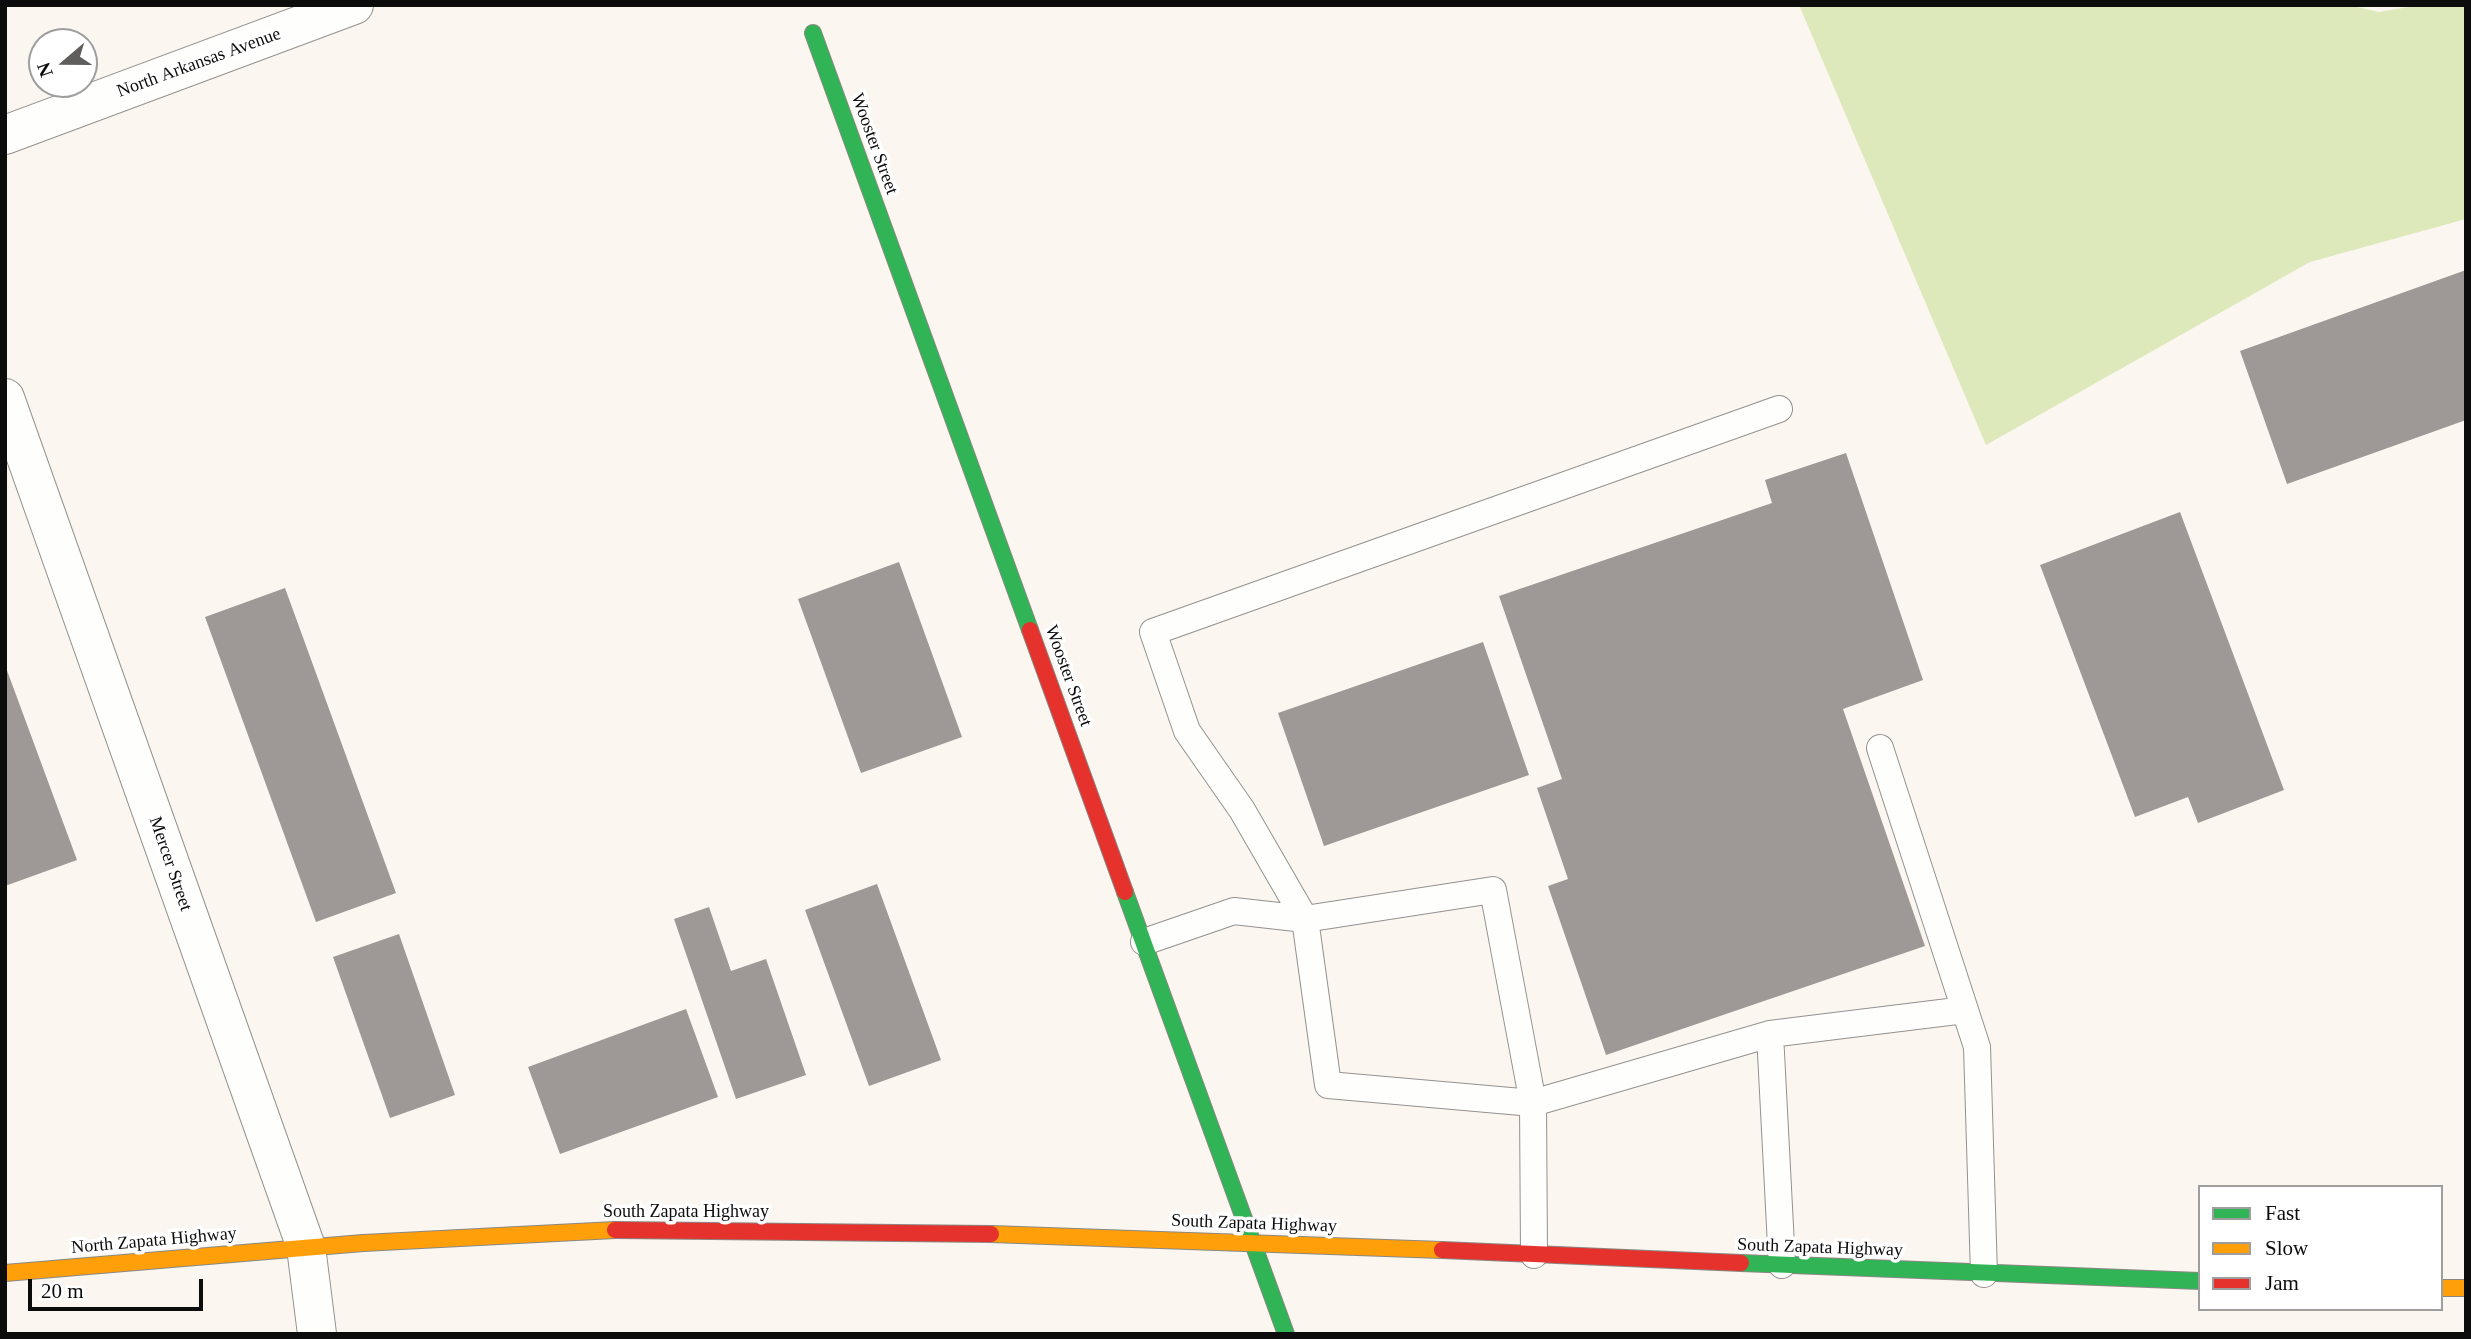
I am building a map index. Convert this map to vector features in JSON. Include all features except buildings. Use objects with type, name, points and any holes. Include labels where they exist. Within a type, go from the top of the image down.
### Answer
[{"type":"main road","name":"Wooster Street","points":[[813,33],[1286,1334]]},
{"type":"main road","name":"South Zapata Highway","points":[[306,1247],[530,1233],[720,1229],[1253,1243],[2198,1281]]},
{"type":"main road","name":"North Zapata Highway","points":[[5,1273],[306,1247]]},
{"type":"main road","points":[[2443,1288],[2466,1288]]},
{"type":"street","name":"North Arkansas Avenue","points":[[5,135],[354,5]]},
{"type":"street","name":"Mercer Street","points":[[5,398],[306,1247],[317,1334]]},
{"type":"lane","points":[[1779,409],[1153,632],[1187,731],[1242,810],[1305,919],[1328,1085],[1533,1103],[1770,1034],[1965,1010]]},
{"type":"lane","points":[[1880,748],[1977,1047],[1984,1274]]},
{"type":"lane","points":[[1144,942],[1234,911],[1305,919],[1493,890],[1533,1103],[1534,1255]]},
{"type":"lane","points":[[1770,1034],[1782,1265]]},
{"type":"green space","points":[[1799,5],[2349,5],[2379,12],[2420,5],[2466,5],[2466,219],[2310,262],[1986,445]]},
{"type":"traffic: fast","points":[[813,33],[1030,630]]},
{"type":"traffic: fast","points":[[1125,892],[1286,1334]]},
{"type":"traffic: fast","points":[[1741,1263],[2198,1281]]},
{"type":"traffic: slow","points":[[5,1273],[363,1243],[615,1230]]},
{"type":"traffic: slow","points":[[991,1234],[1442,1250]]},
{"type":"traffic: slow","points":[[2443,1288],[2466,1288]]},
{"type":"traffic: jam","points":[[1030,630],[1125,892]]},
{"type":"traffic: jam","points":[[615,1230],[991,1234]]},
{"type":"traffic: jam","points":[[1442,1250],[1741,1263]]}]
